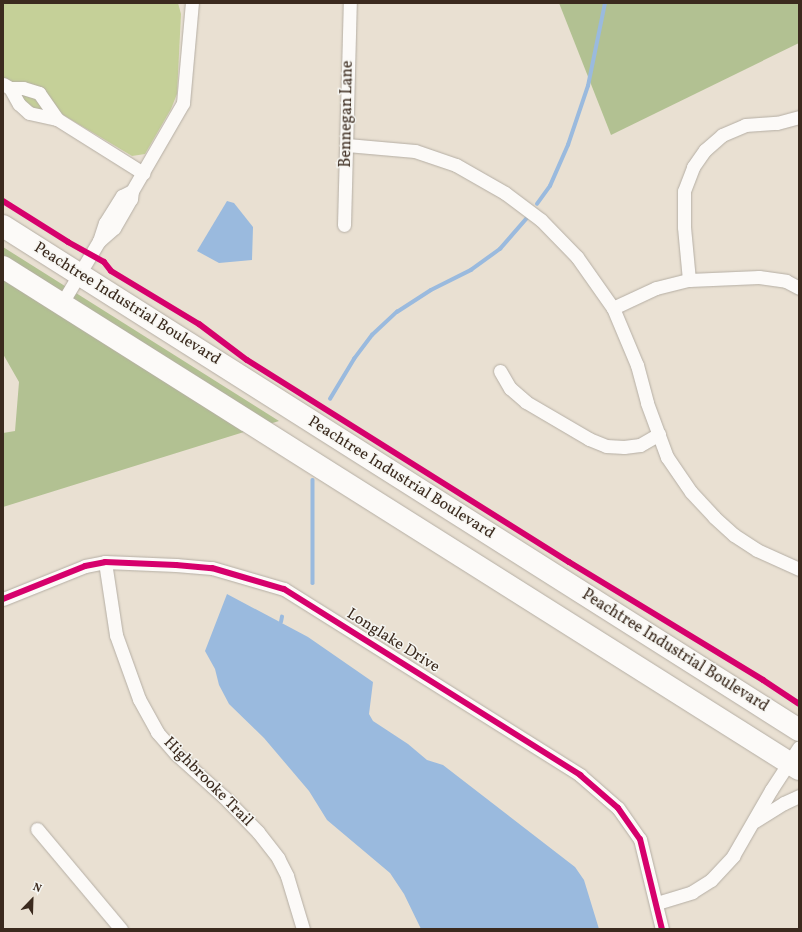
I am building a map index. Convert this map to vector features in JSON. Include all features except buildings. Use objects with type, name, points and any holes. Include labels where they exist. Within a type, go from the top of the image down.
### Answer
[{"type":"highway","name":"Peachtree Industrial Boulevard","points":[[3,226],[799,730]]},
{"type":"highway","name":"Peachtree Industrial Boulevard","points":[[3,267],[796,760]]},
{"type":"street","name":"Bennegan Lane","points":[[344,225],[350,3]]},
{"type":"street","points":[[62,303],[99,241],[104,223],[122,196],[132,191],[183,103],[191,4]]},
{"type":"street","points":[[7,86],[19,104],[29,113],[57,119],[143,173]]},
{"type":"street","points":[[7,86],[23,88],[39,93],[57,119]]},
{"type":"street","points":[[689,280],[684,227],[684,191],[694,167],[705,150],[722,135],[745,125],[778,123],[799,117]]},
{"type":"street","points":[[347,144],[415,151],[456,165],[483,179],[528,208],[560,238],[577,257],[612,308],[637,365],[647,403],[667,456],[690,492],[734,535],[757,550],[799,569]]},
{"type":"street","points":[[612,308],[656,288],[689,280],[759,277],[786,281],[799,288]]},
{"type":"street","points":[[500,372],[510,388],[526,402],[589,439],[606,446],[624,447],[640,445],[659,434]]},
{"type":"street","name":"Longlake Drive","points":[[3,599],[85,566],[105,562],[212,568],[284,589],[328,615],[580,775],[618,808],[640,839],[657,903],[662,929]]},
{"type":"street","name":"Highbrooke Trail","points":[[105,562],[116,635],[139,699],[157,732],[176,754],[224,797],[258,832],[278,858],[287,876],[303,929]]},
{"type":"street","points":[[657,903],[692,892],[711,880],[733,856],[752,823],[796,760]]},
{"type":"street","points":[[752,823],[784,802],[799,796]]},
{"type":"street","points":[[37,829],[121,929]]},
{"type":"green space","points":[[3,3],[178,3],[181,14],[177,94],[171,109],[145,154],[132,156],[3,79]]},
{"type":"green space","points":[[559,3],[799,3],[799,43],[611,135]]},
{"type":"green space","points":[[23,94],[34,96],[44,106],[42,110],[29,109],[21,98]]},
{"type":"green space","points":[[3,247],[279,421],[3,507],[3,433],[15,431],[19,382],[3,354]]},
{"type":"water","points":[[227,201],[234,203],[253,227],[252,260],[219,263],[197,251]]},
{"type":"water","points":[[227,594],[308,637],[373,682],[369,714],[373,721],[408,744],[427,760],[443,765],[575,867],[584,880],[599,929],[421,929],[404,894],[390,873],[327,820],[309,791],[264,738],[229,704],[219,685],[215,669],[205,651]]},
{"type":"waterway","points":[[537,204],[550,186],[568,145],[588,86],[605,3]]},
{"type":"waterway","points":[[330,399],[354,359],[372,335],[397,312],[431,290],[471,270],[500,249],[526,219]]},
{"type":"waterway","points":[[313,480],[313,583]]},
{"type":"waterway","points":[[281,622],[282,617]]},
{"type":"cycle path","points":[[3,201],[68,242],[104,262],[111,271],[199,324],[247,360],[569,562],[763,680],[799,704]]},
{"type":"cycle path","points":[[3,599],[85,566],[105,562],[212,568],[284,589],[580,775],[618,808],[640,839],[662,929]]}]
